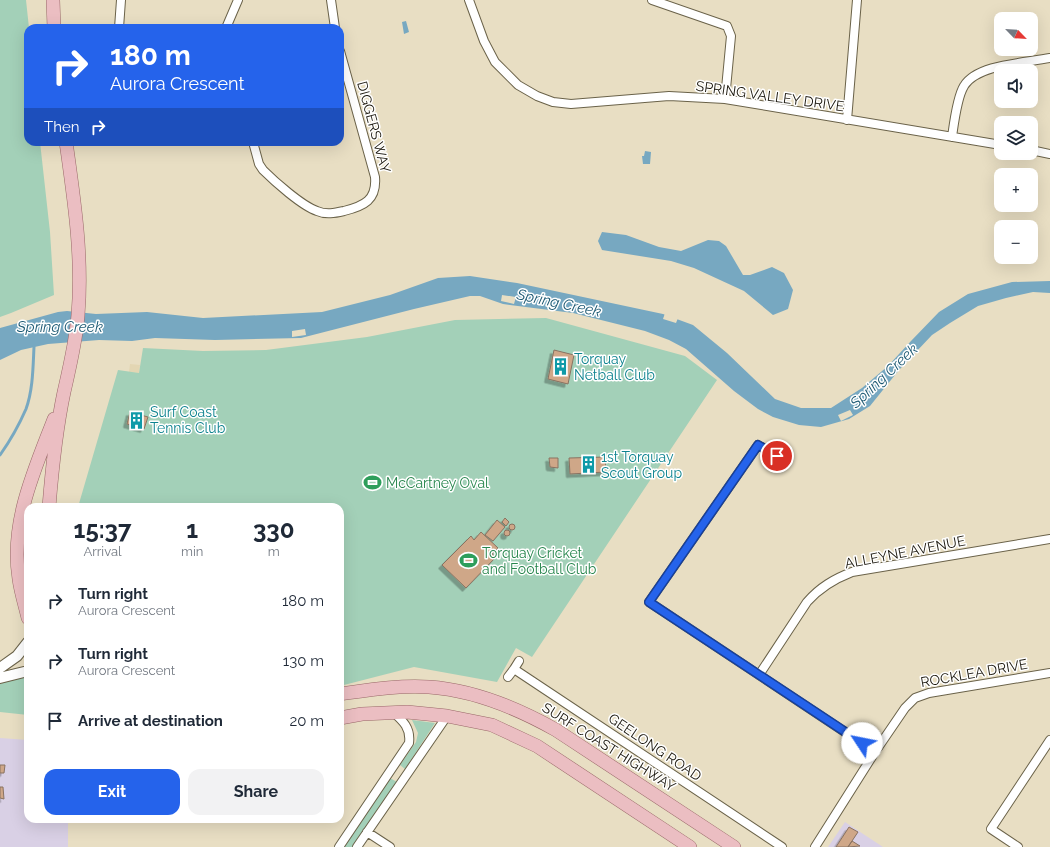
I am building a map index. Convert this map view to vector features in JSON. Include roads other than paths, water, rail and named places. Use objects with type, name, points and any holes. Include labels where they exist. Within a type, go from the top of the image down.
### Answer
[{"type":"main road","points":[[53,0],[54,24]]},
{"type":"main road","points":[[49,503],[54,457],[64,393],[74,350],[79,296],[80,257],[67,146]]},
{"type":"main road","points":[[24,503],[29,484],[64,393]]},
{"type":"main road","points":[[24,504],[19,528],[17,550],[20,588],[24,603]]},
{"type":"main road","name":"SURF COAST HIGHWAY","points":[[344,693],[391,687],[428,687],[452,690],[497,702],[528,714],[556,730],[734,847]]},
{"type":"main road","points":[[344,717],[362,714],[407,712],[447,716],[492,725],[537,746],[690,847]]},
{"type":"street","points":[[119,24],[121,0]]},
{"type":"street","points":[[228,24],[238,0]]},
{"type":"street","points":[[331,0],[334,24]]},
{"type":"street","name":"SPRING VALLEY DRIVE","points":[[469,0],[484,41],[494,62],[518,85],[545,100],[552,102],[571,104],[669,96],[726,100],[994,144]]},
{"type":"street","points":[[652,0],[727,26],[731,36],[726,100]]},
{"type":"street","points":[[847,120],[857,0]]},
{"type":"street","points":[[952,137],[961,93],[964,86],[973,76],[988,69],[1050,58]]},
{"type":"street","name":"DIGGERS WAY","points":[[254,146],[259,164],[263,170],[304,204],[316,211],[331,213],[351,209],[364,204],[370,199],[376,184],[375,177],[344,65]]},
{"type":"street","points":[[1038,151],[1050,154]]},
{"type":"street","points":[[777,456],[758,445],[649,602],[875,752]]},
{"type":"street","name":"ALLEYNE AVENUE","points":[[759,674],[816,592],[838,578],[852,572],[1050,540]]},
{"type":"street","points":[[0,668],[17,656],[24,647]]},
{"type":"street","points":[[508,677],[519,661]]},
{"type":"street","name":"GEELONG ROAD","points":[[514,669],[782,847]]},
{"type":"street","points":[[0,678],[24,672]]},
{"type":"street","name":"ROCKLEA DRIVE","points":[[815,847],[875,752],[909,703],[915,698],[929,693],[1050,673]]},
{"type":"street","points":[[339,847],[409,743],[410,737],[407,727],[393,712]]},
{"type":"street","points":[[357,847],[447,716]]},
{"type":"street","points":[[1018,847],[991,829],[1050,740]]},
{"type":"street","points":[[391,770],[405,777]]},
{"type":"street","points":[[368,832],[390,847]]},
{"type":"water","points":[[406,21],[409,32],[404,34],[402,22]]},
{"type":"water","points":[[645,151],[651,152],[650,164],[643,164],[642,156],[644,156]]},
{"type":"water","points":[[602,232],[626,235],[659,247],[681,251],[708,240],[719,241],[726,246],[743,275],[750,275],[772,267],[784,273],[793,290],[788,309],[773,315],[744,291],[694,268],[671,261],[602,250],[598,241]]},
{"type":"water","name":"Spring Creek","points":[[470,276],[517,283],[663,314],[693,325],[727,353],[775,399],[801,408],[831,408],[862,388],[888,366],[939,312],[968,294],[1012,282],[1050,281],[1050,293],[1033,292],[978,306],[932,335],[899,370],[870,406],[849,419],[821,427],[799,425],[773,417],[758,409],[734,391],[686,349],[669,340],[645,331],[573,313],[503,304],[480,296],[470,296],[414,309],[301,338],[215,340],[155,338],[132,341],[99,340],[48,344],[21,350],[0,360],[0,328],[58,312],[67,311],[96,314],[147,312],[203,318],[322,312],[390,295],[438,278]]},
{"type":"waterway","points":[[0,455],[26,409],[30,394],[34,347]]},
{"type":"place","name":"Torquay Netball Club","points":[[561,367]]},
{"type":"place","name":"Surf Coast Tennis Club","points":[[137,420]]},
{"type":"place","name":"1st Torquay Scout Group","points":[[588,465]]},
{"type":"place","name":"McCartney Oval","points":[[373,483]]},
{"type":"place","name":"Torquay Cricket and Football Club","points":[[469,561]]}]
